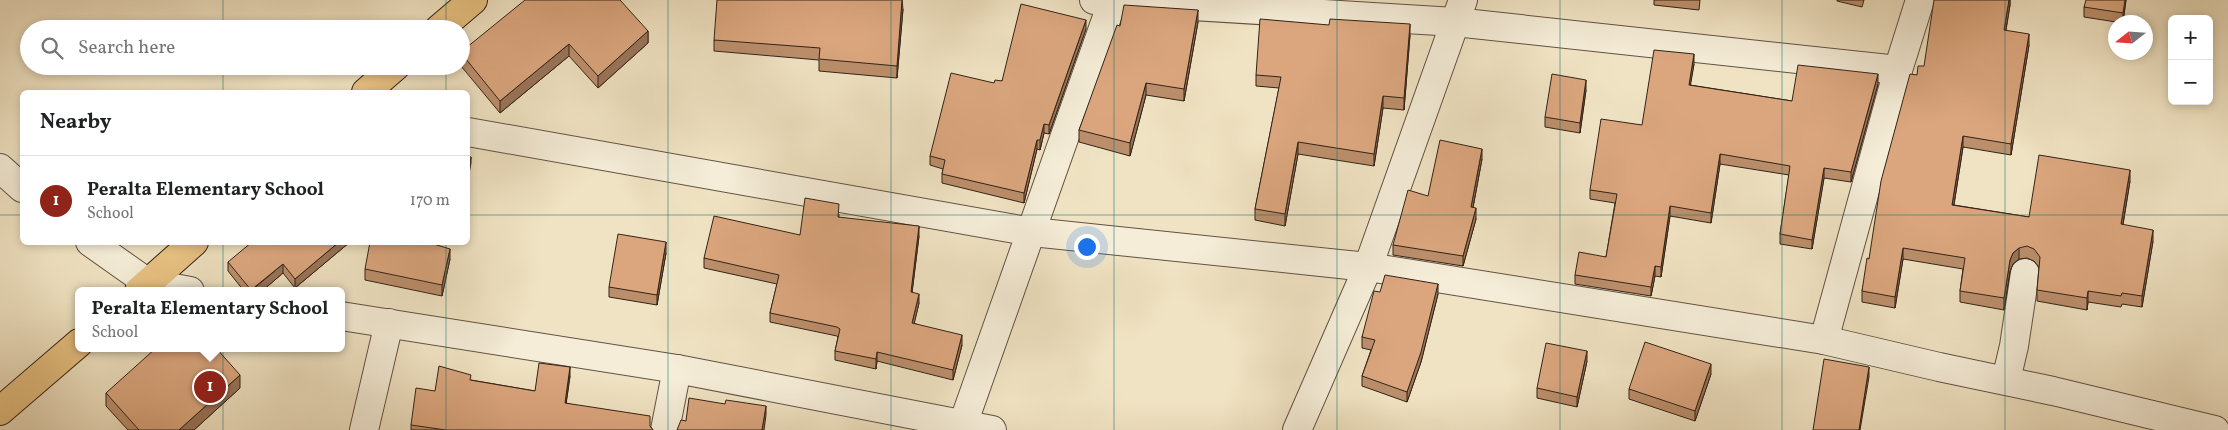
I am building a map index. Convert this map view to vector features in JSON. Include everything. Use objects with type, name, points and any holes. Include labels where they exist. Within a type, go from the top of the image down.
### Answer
[{"type":"main road","points":[[449,20],[472,0]]},
{"type":"main road","points":[[368,90],[386,75]]},
{"type":"main road","points":[[143,287],[191,245]]},
{"type":"main road","points":[[0,411],[75,346]]},
{"type":"street","points":[[1824,340],[1898,70],[1920,0]]},
{"type":"street","points":[[963,424],[1032,232],[1106,1],[1459,11],[1898,70]]},
{"type":"street","points":[[1296,430],[1368,267],[1459,11]]},
{"type":"street","points":[[470,132],[1032,232],[1368,267],[1824,340],[1939,367],[2006,380],[2215,430]]},
{"type":"street","points":[[0,168],[20,186]]},
{"type":"street","points":[[94,245],[143,287]]},
{"type":"street","points":[[2006,380],[2014,346],[2024,274]]},
{"type":"street","points":[[345,317],[677,370],[992,430]]},
{"type":"street","points":[[364,430],[389,323]]},
{"type":"street","points":[[665,430],[677,370]]},
{"type":"building","points":[[525,0],[620,0],[648,31],[598,76],[569,44],[500,101],[470,64],[470,45]]},
{"type":"building","points":[[717,0],[902,0],[897,66],[819,59],[820,48],[714,40]]},
{"type":"building","points":[[1934,0],[2009,0],[2004,30],[2029,34],[2011,144],[1963,136],[1952,205],[2029,217],[2039,155],[2130,170],[2121,224],[2153,230],[2142,296],[2122,293],[2121,296],[2088,291],[2087,298],[2037,290],[2040,257],[2034,249],[2027,246],[2019,248],[2013,253],[2010,260],[2004,298],[1960,291],[1965,258],[1903,248],[1895,297],[1862,291],[1881,181],[1910,74],[1917,75],[1918,66],[1924,66]]},
{"type":"building","points":[[2086,0],[2125,0],[2123,13],[2084,7]]},
{"type":"building","points":[[1021,4],[1086,20],[1049,125],[1044,124],[1040,140],[1037,140],[1024,193],[942,174],[945,160],[930,156],[951,73],[994,83],[995,80],[1002,81]]},
{"type":"building","points":[[1124,5],[1198,10],[1184,89],[1146,83],[1130,143],[1079,130],[1117,25],[1120,26]]},
{"type":"building","points":[[1260,19],[1329,25],[1330,19],[1410,24],[1404,98],[1383,96],[1374,154],[1298,142],[1285,214],[1255,209],[1281,77],[1256,75]]},
{"type":"building","points":[[1654,50],[1694,54],[1689,85],[1792,101],[1798,65],[1878,74],[1851,172],[1824,168],[1812,240],[1780,234],[1790,166],[1720,154],[1711,213],[1670,206],[1661,267],[1655,266],[1651,287],[1575,275],[1579,252],[1606,257],[1617,194],[1590,190],[1601,119],[1642,125]]},
{"type":"building","points":[[1552,74],[1586,80],[1580,123],[1545,117]]},
{"type":"building","points":[[1440,140],[1482,149],[1471,207],[1476,208],[1463,256],[1393,245],[1408,190],[1428,196]]},
{"type":"building","points":[[805,198],[839,204],[838,217],[919,226],[911,292],[919,294],[912,323],[962,335],[953,370],[877,352],[876,359],[835,351],[840,329],[837,327],[770,313],[779,275],[704,258],[714,216],[800,235]]},
{"type":"building","points":[[618,234],[666,242],[657,295],[609,287]]},
{"type":"building","points":[[248,245],[335,245],[295,279],[283,264],[255,287],[249,287],[228,262]]},
{"type":"building","points":[[369,245],[437,245],[450,249],[442,285],[365,269]]},
{"type":"building","points":[[1385,275],[1438,284],[1421,352],[1407,392],[1362,376],[1375,340],[1362,337],[1374,291],[1380,292]]},
{"type":"building","points":[[1645,342],[1711,364],[1695,411],[1629,389]]},
{"type":"building","points":[[1546,343],[1587,351],[1577,397],[1537,388]]},
{"type":"building","points":[[152,352],[220,352],[240,375],[179,430],[139,430],[106,393]]},
{"type":"building","points":[[1824,359],[1869,367],[1859,430],[1813,430]]},
{"type":"building","points":[[539,363],[570,367],[565,403],[650,416],[650,426],[653,430],[446,430],[411,425],[416,388],[435,391],[439,366],[471,375],[470,380],[535,391]]},
{"type":"building","points":[[689,398],[725,404],[726,400],[766,406],[762,430],[677,430],[681,420],[686,421]]},
{"type":"place","name":"Peralta Elementary School","points":[[210,387]]}]
